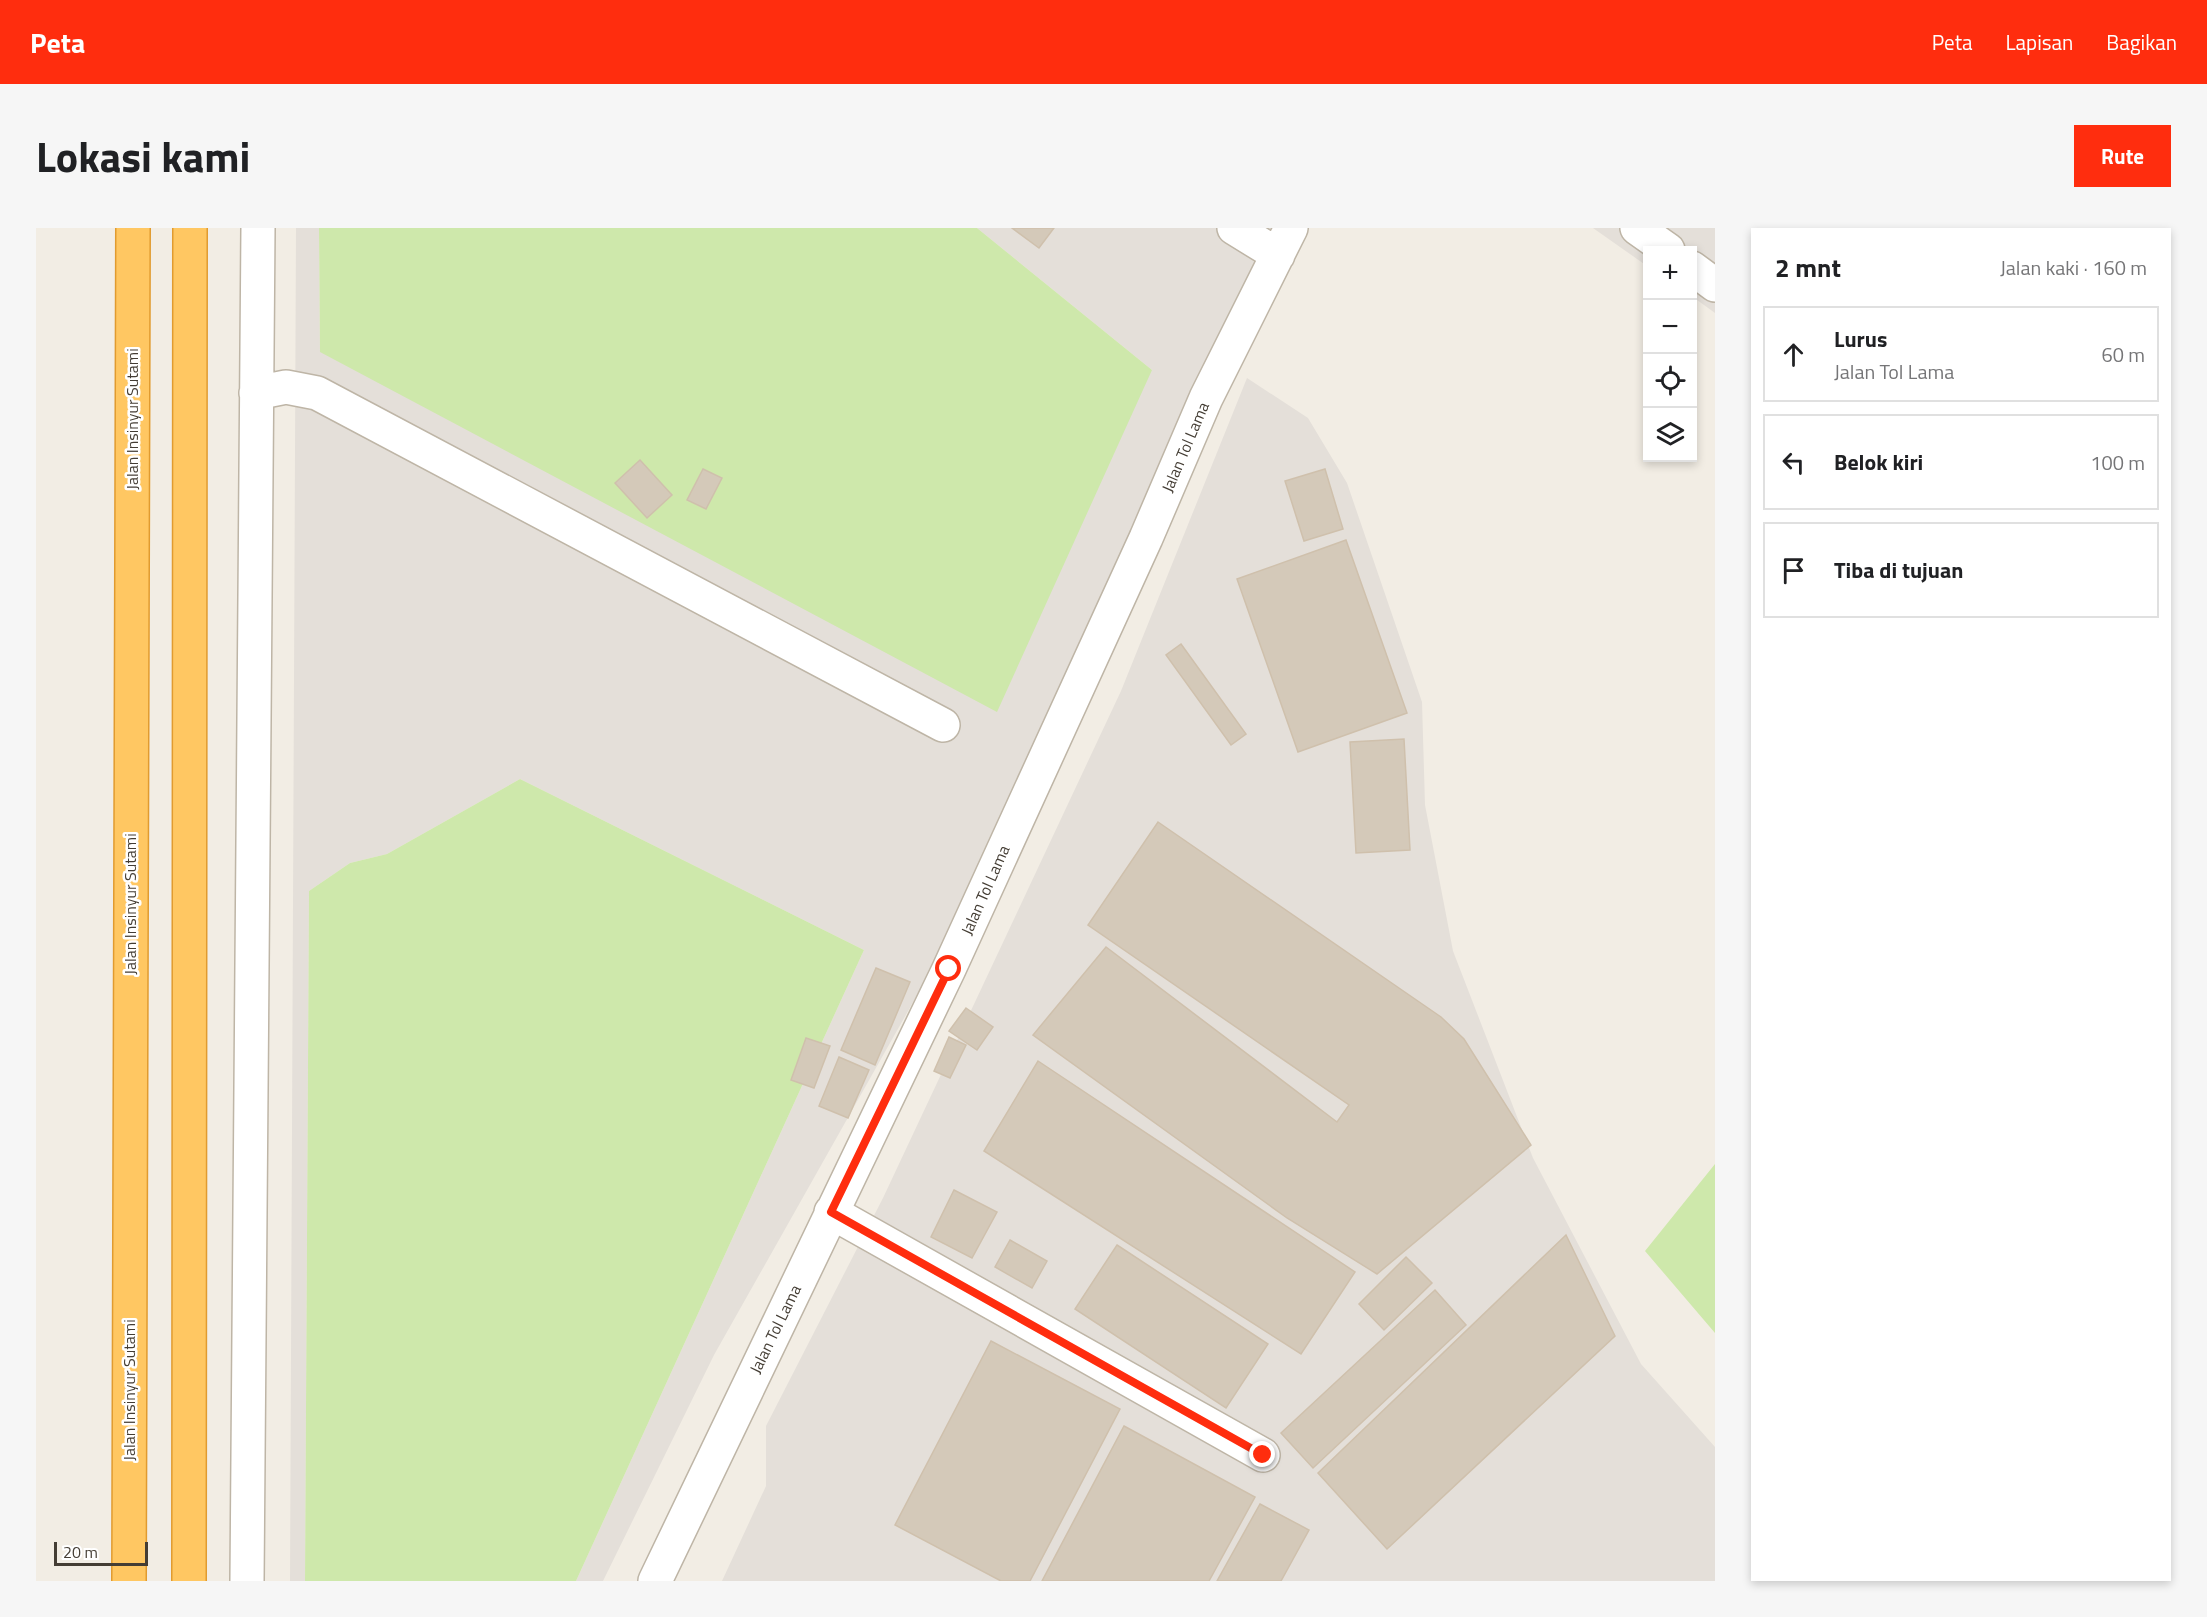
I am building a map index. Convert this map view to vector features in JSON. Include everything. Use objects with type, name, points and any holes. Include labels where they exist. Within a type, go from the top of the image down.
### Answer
[{"type":"highway","name":"Jalan Insinyur Sutami","points":[[129,1581],[133,228]]},
{"type":"highway","points":[[189,1581],[190,228]]},
{"type":"street","points":[[247,1581],[258,228]]},
{"type":"street","points":[[1234,228],[1284,241]]},
{"type":"street","points":[[1637,228],[1662,246]]},
{"type":"street","name":"Jalan Tol Lama","points":[[655,1581],[949,969],[1146,538],[1206,398],[1284,241]]},
{"type":"street","points":[[1697,272],[1715,285]]},
{"type":"street","points":[[256,393],[286,387],[317,393],[943,725]]},
{"type":"street","points":[[831,1212],[1263,1455]]},
{"type":"shaded area","points":[[296,228],[319,228],[320,352],[1152,370],[977,228],[1278,228],[943,949],[714,1355],[603,1581],[576,1581],[864,950],[520,779],[387,854],[350,863],[309,891],[305,1581],[290,1581]]},
{"type":"shaded area","points":[[1593,228],[1715,228],[1715,313],[1697,300],[1697,246],[1643,246],[1643,263]]},
{"type":"shaded area","points":[[1247,378],[1308,418],[1347,483],[1422,702],[1425,805],[1453,951],[1533,1158],[1641,1364],[1715,1447],[1715,1581],[722,1581],[766,1486],[766,1426],[883,1198],[1121,691]]},
{"type":"green space","points":[[319,228],[977,228],[1152,370],[997,712],[320,352]]},
{"type":"green space","points":[[520,779],[864,950],[576,1581],[305,1581],[309,891],[350,863],[387,854]]},
{"type":"green space","points":[[1715,1164],[1715,1333],[1645,1251]]},
{"type":"building","points":[[1012,228],[1054,228],[1039,248]]},
{"type":"building","points":[[640,460],[672,495],[647,518],[615,483]]},
{"type":"building","points":[[703,469],[722,478],[706,509],[687,500]]},
{"type":"building","points":[[1325,469],[1343,529],[1304,541],[1285,481]]},
{"type":"building","points":[[1346,540],[1407,713],[1298,752],[1237,579]]},
{"type":"building","points":[[1181,644],[1246,734],[1231,745],[1166,655]]},
{"type":"building","points":[[1404,739],[1410,850],[1356,853],[1350,742]]},
{"type":"building","points":[[1158,822],[1441,1017],[1464,1039],[1531,1145],[1377,1274],[1287,1218],[1033,1035],[1106,947],[1337,1122],[1349,1105],[1088,925]]},
{"type":"building","points":[[876,968],[910,982],[875,1065],[841,1050]]},
{"type":"building","points":[[966,1008],[993,1027],[977,1050],[949,1031]]},
{"type":"building","points":[[949,1037],[966,1045],[950,1078],[934,1071]]},
{"type":"building","points":[[806,1038],[830,1046],[814,1088],[791,1080]]},
{"type":"building","points":[[839,1057],[869,1070],[848,1118],[819,1106]]},
{"type":"building","points":[[1038,1061],[1355,1272],[1301,1354],[984,1151]]},
{"type":"building","points":[[954,1190],[997,1212],[972,1258],[931,1237]]},
{"type":"building","points":[[1566,1235],[1615,1336],[1387,1549],[1318,1473]]},
{"type":"building","points":[[1010,1240],[1047,1261],[1032,1288],[995,1267]]},
{"type":"building","points":[[1117,1245],[1268,1344],[1226,1408],[1075,1309]]},
{"type":"building","points":[[1406,1257],[1432,1283],[1384,1330],[1359,1304]]},
{"type":"building","points":[[1435,1290],[1466,1325],[1313,1468],[1281,1433]]},
{"type":"building","points":[[991,1341],[1120,1409],[1030,1581],[1001,1581],[895,1525]]},
{"type":"building","points":[[1124,1426],[1255,1497],[1209,1581],[1042,1581]]},
{"type":"building","points":[[1260,1504],[1309,1530],[1281,1581],[1217,1581]]},
{"type":"route","points":[[949,969],[831,1212],[1263,1455]]}]
